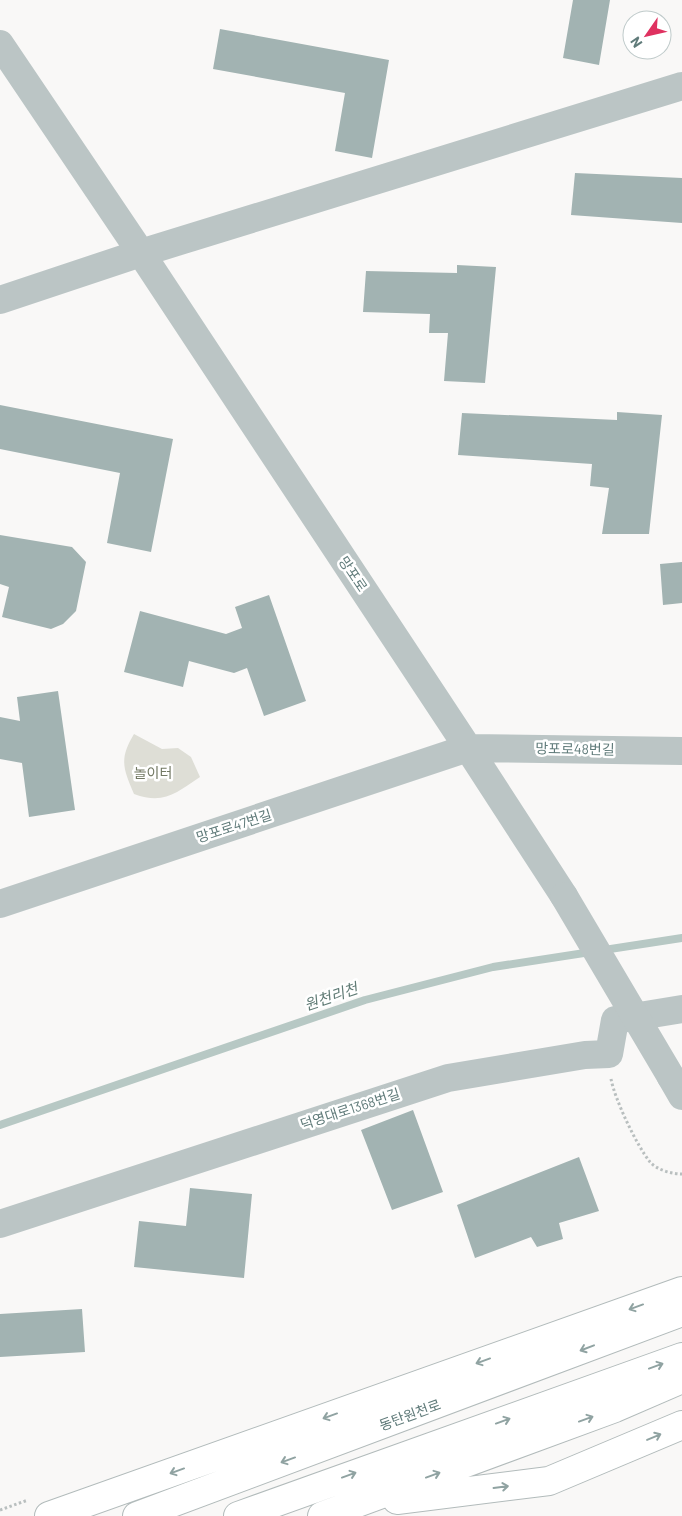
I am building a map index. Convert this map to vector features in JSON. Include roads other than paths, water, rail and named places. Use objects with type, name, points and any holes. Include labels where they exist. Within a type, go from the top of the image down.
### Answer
[{"type":"main road","points":[[50,1516],[682,1290]]},
{"type":"main road","name":"동탄원천로","points":[[137,1516],[682,1312]]},
{"type":"main road","points":[[238,1516],[682,1357]]},
{"type":"main road","points":[[322,1516],[615,1408],[682,1379]]},
{"type":"main road","points":[[348,1506],[550,1481],[682,1425]]},
{"type":"street","name":"망포로","points":[[0,44],[141,253],[468,748],[564,896],[676,1086]]},
{"type":"street","points":[[0,300],[141,253],[682,86]]},
{"type":"street","name":"망포로48번길","points":[[468,748],[682,751]]},
{"type":"street","name":"망포로47번길","points":[[0,904],[468,748]]},
{"type":"street","name":"덕영대로1368번길","points":[[0,1224],[448,1078],[585,1055],[609,1054],[615,1020],[682,1009]]},
{"type":"waterway","name":"원천리천","points":[[0,1125],[365,1000],[493,967],[682,938]]},
{"type":"park label","name":"놀이터","points":[[153,773]]}]
